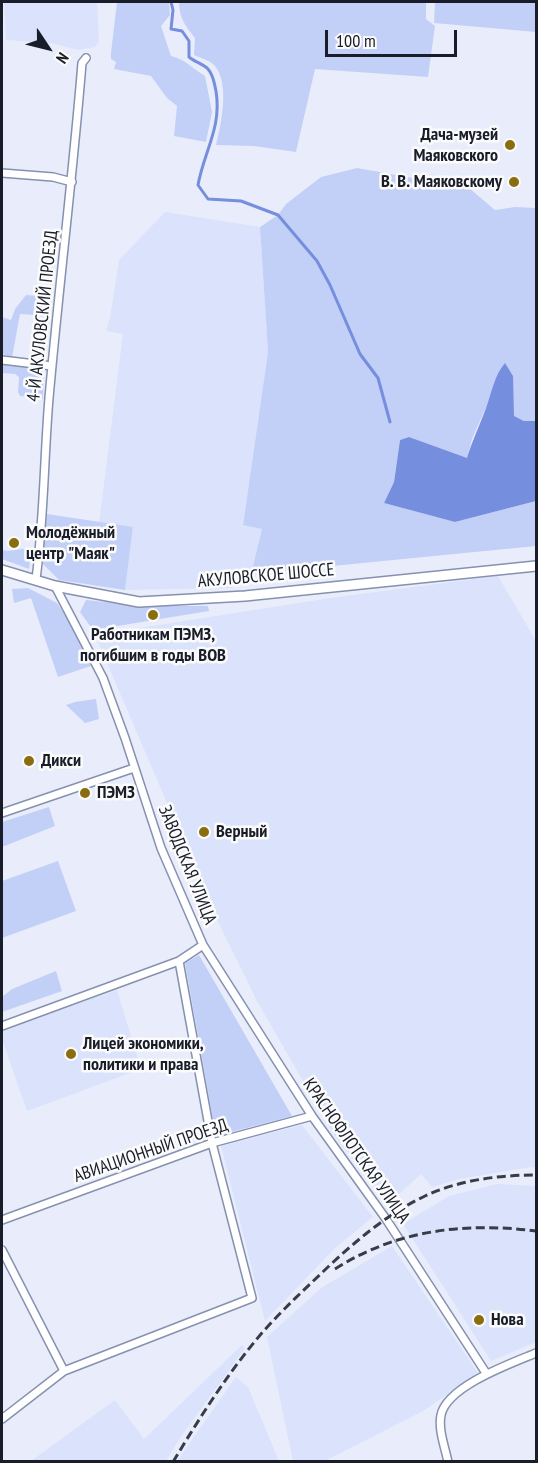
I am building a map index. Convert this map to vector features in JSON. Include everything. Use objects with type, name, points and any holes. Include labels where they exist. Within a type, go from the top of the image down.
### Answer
[{"type":"street","name":"4-Й АКУЛОВСКИЙ ПРОЕЗД","points":[[36,579],[52,366],[82,63],[86,58]]},
{"type":"street","points":[[2,173],[53,177],[72,182]]},
{"type":"street","points":[[2,360],[52,366]]},
{"type":"street","name":"АКУЛОВСКОЕ ШОССЕ","points":[[2,570],[55,586],[139,602],[245,596],[537,566]]},
{"type":"street","name":"ЗАВОДСКАЯ УЛИЦА","points":[[2,1026],[179,961],[203,945],[161,848],[103,678],[55,586]]},
{"type":"street","points":[[2,813],[134,768]]},
{"type":"street","name":"КРАСНОФЛОТСКАЯ УЛИЦА","points":[[203,945],[312,1116],[399,1239],[486,1373]]},
{"type":"street","points":[[2,1419],[64,1371],[252,1298],[212,1143],[179,961]]},
{"type":"street","name":"АВИАЦИОННЫЙ ПРОЕЗД","points":[[2,1220],[212,1143],[312,1116]]},
{"type":"street","points":[[2,1250],[64,1371]]},
{"type":"street","points":[[448,1461],[441,1416],[449,1400],[486,1373],[537,1353]]},
{"type":"shaded area","points":[[4,2],[97,2],[99,41],[95,47],[78,50],[51,43],[6,40]]},
{"type":"shaded area","points":[[117,2],[169,2],[170,15],[161,26],[171,56],[185,62],[205,76],[212,112],[206,142],[174,136],[177,106],[167,98],[151,76],[114,69],[116,62],[111,59],[111,53]]},
{"type":"shaded area","points":[[179,2],[426,2],[426,19],[435,26],[428,77],[315,69],[296,152],[254,146],[216,145],[223,105],[220,74],[213,64],[194,55],[195,38],[183,21]]},
{"type":"shaded area","points":[[435,2],[536,2],[536,32],[434,23]]},
{"type":"shaded area","points":[[357,168],[469,188],[495,210],[515,207],[536,208],[536,421],[524,421],[513,416],[513,376],[505,364],[472,439],[467,459],[409,437],[400,440],[394,482],[384,503],[455,522],[536,501],[536,546],[251,574],[262,529],[243,525],[268,352],[260,227],[278,215],[286,204],[321,177]]},
{"type":"shaded area","points":[[165,212],[260,227],[268,352],[243,524],[262,528],[251,574],[234,577],[232,588],[125,590],[133,527],[99,523],[123,334],[106,331],[119,260]]},
{"type":"shaded area","points":[[26,295],[51,297],[49,316],[20,314],[12,358],[3,354],[2,317],[11,320],[15,309]]},
{"type":"shaded area","points":[[2,362],[36,367],[44,373],[43,399],[20,396],[19,377],[15,374],[2,373]]},
{"type":"shaded area","points":[[47,514],[133,527],[125,590],[59,580],[42,563]]},
{"type":"shaded area","points":[[29,548],[31,555],[29,569],[2,559],[2,550]]},
{"type":"shaded area","points":[[498,576],[536,641],[536,1168],[459,1179],[432,1187],[421,1174],[388,1204],[334,1135],[257,1001],[218,922],[95,635],[337,597]]},
{"type":"shaded area","points":[[28,588],[57,603],[91,666],[58,677],[31,598],[14,603],[12,589]]},
{"type":"shaded area","points":[[86,600],[141,606],[208,606],[209,611],[93,630],[80,612]]},
{"type":"shaded area","points":[[96,699],[99,719],[85,723],[66,705],[75,702]]},
{"type":"shaded area","points":[[49,807],[55,826],[2,847],[2,822]]},
{"type":"shaded area","points":[[58,861],[76,911],[2,938],[2,881]]},
{"type":"shaded area","points":[[199,955],[292,1116],[216,1136],[185,963]]},
{"type":"shaded area","points":[[56,971],[62,991],[2,1012],[2,997],[12,989]]},
{"type":"shaded area","name":"Лицей экономики, политики и права","points":[[117,990],[141,1069],[27,1111],[2,1039],[2,1030]]},
{"type":"shaded area","points":[[302,1125],[373,1217],[336,1247],[265,1321],[221,1146]]},
{"type":"shaded area","points":[[497,1184],[536,1186],[536,1342],[491,1361],[403,1224],[449,1196]]},
{"type":"shaded area","points":[[392,1246],[478,1373],[423,1411],[325,1461],[293,1461],[267,1337],[321,1288]]},
{"type":"shaded area","points":[[242,1345],[245,1348],[166,1461],[31,1461],[115,1400],[144,1439]]},
{"type":"shaded area","points":[[236,1377],[248,1387],[279,1461],[177,1461]]},
{"type":"water","points":[[505,363],[513,376],[514,416],[524,421],[536,421],[536,501],[455,522],[384,503],[394,482],[400,440],[409,437],[467,458],[496,379]]},
{"type":"waterway","points":[[171,2],[173,10],[171,29],[182,31],[189,41],[189,57],[208,69],[213,77],[216,91],[215,128],[198,185],[208,199],[241,201],[278,215],[317,261],[360,354],[378,378],[390,422]]},
{"type":"railway","points":[[173,1462],[215,1396],[261,1334],[303,1291],[363,1236],[399,1210],[425,1196],[452,1186],[508,1176],[536,1175]]},
{"type":"railway","points":[[335,1269],[382,1245],[432,1232],[483,1228],[536,1231]]},
{"type":"place","name":"Дача-музей Маяковского","points":[[510,145]]},
{"type":"place","name":"В. В. Маяковскому","points":[[514,182]]},
{"type":"place","name":"Молодёжный центр \"Маяк\"","points":[[14,543]]},
{"type":"place","name":"Работникам ПЭМЗ, погибшим в годы ВОВ","points":[[153,615]]},
{"type":"place","name":"Дикси","points":[[29,761]]},
{"type":"place","name":"ПЭМЗ","points":[[85,793]]},
{"type":"place","name":"Верный","points":[[204,832]]},
{"type":"place","name":"Лицей экономики, политики и права","points":[[71,1054]]},
{"type":"place","name":"Нова","points":[[479,1320]]}]
